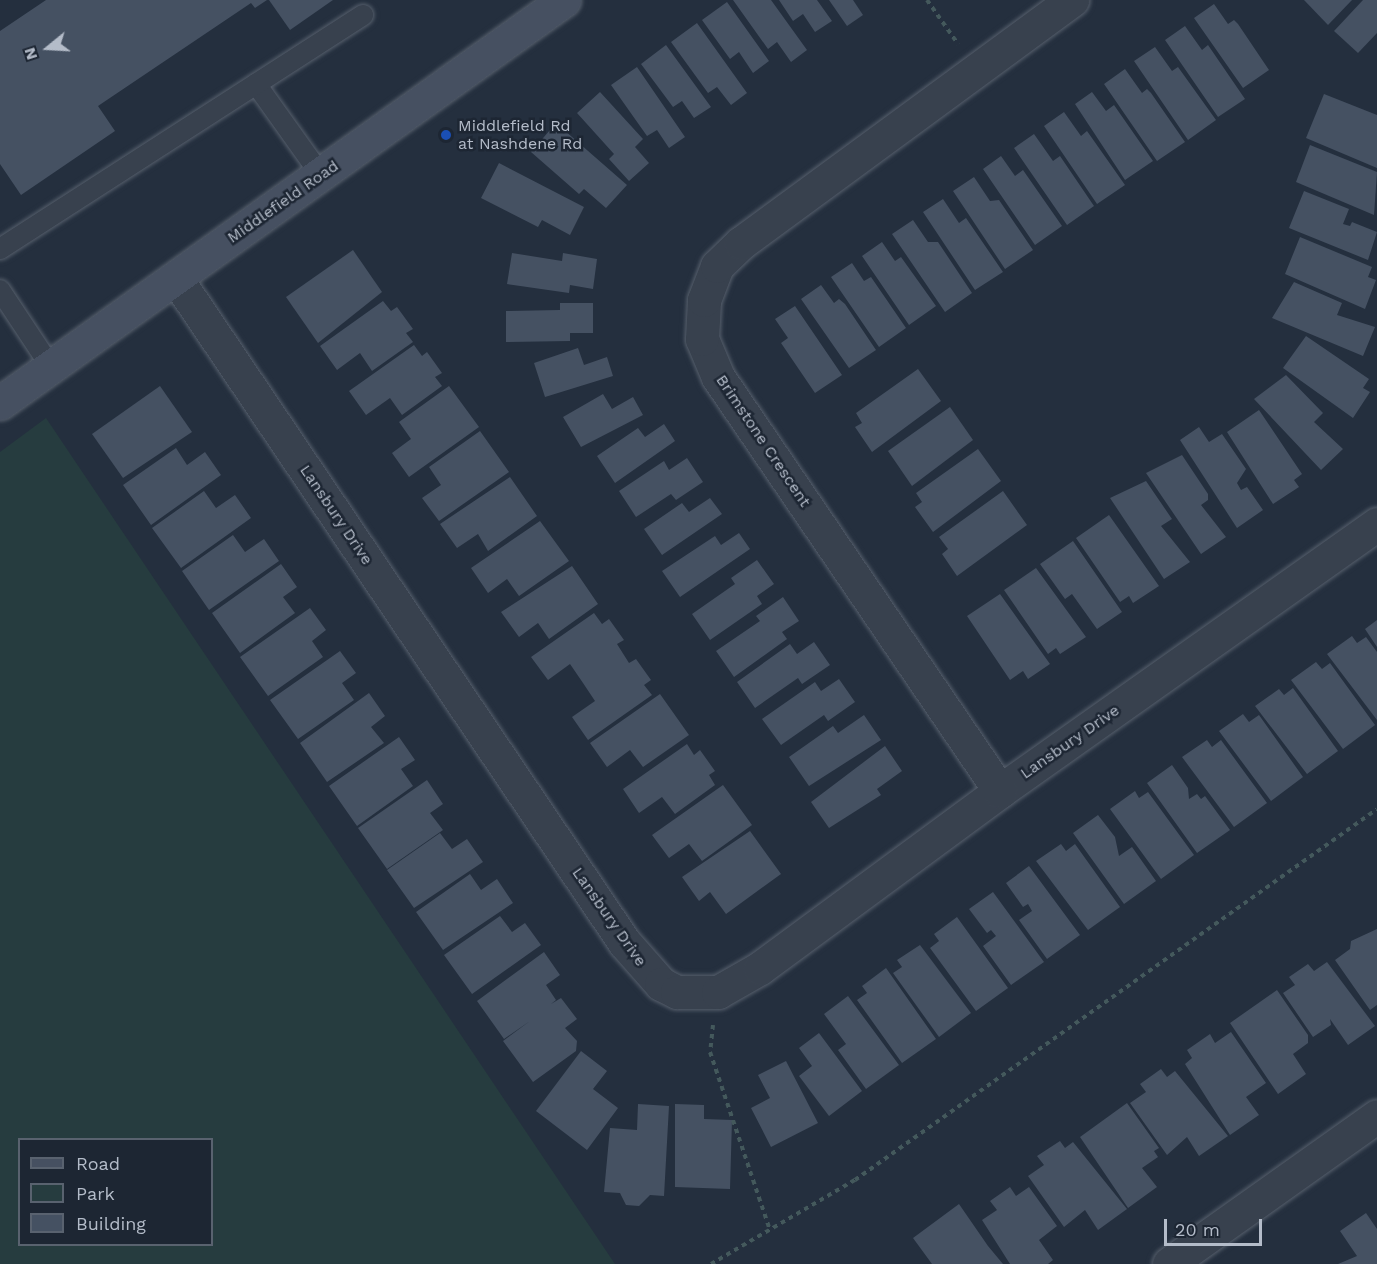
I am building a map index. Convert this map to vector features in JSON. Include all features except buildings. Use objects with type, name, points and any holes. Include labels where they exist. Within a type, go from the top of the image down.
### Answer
[{"type":"main road","name":"Middlefield Road","points":[[0,403],[321,175],[552,3]]},
{"type":"street","name":"Brimstone Crescent","points":[[1000,791],[718,377],[702,339],[704,300],[717,266],[741,243],[1072,0]]},
{"type":"street","name":"Lansbury Drive","points":[[176,278],[624,942],[661,984],[695,995],[717,992],[760,968],[1000,791],[1377,524]]},
{"type":"street","points":[[1168,1264],[1377,1116]]},
{"type":"lane","points":[[0,249],[363,15]]},
{"type":"lane","points":[[256,84],[321,175]]},
{"type":"lane","points":[[0,290],[51,367]]},
{"type":"path","points":[[927,0],[956,41]]},
{"type":"path","points":[[711,1264],[855,1180],[1377,809]]},
{"type":"path","points":[[717,992],[710,1052],[770,1230]]},
{"type":"green space","points":[[46,418],[615,1264],[0,1264],[0,452]]},
{"type":"place","name":"Middlefield Rd at Nashdene Rd","points":[[446,135]]}]
